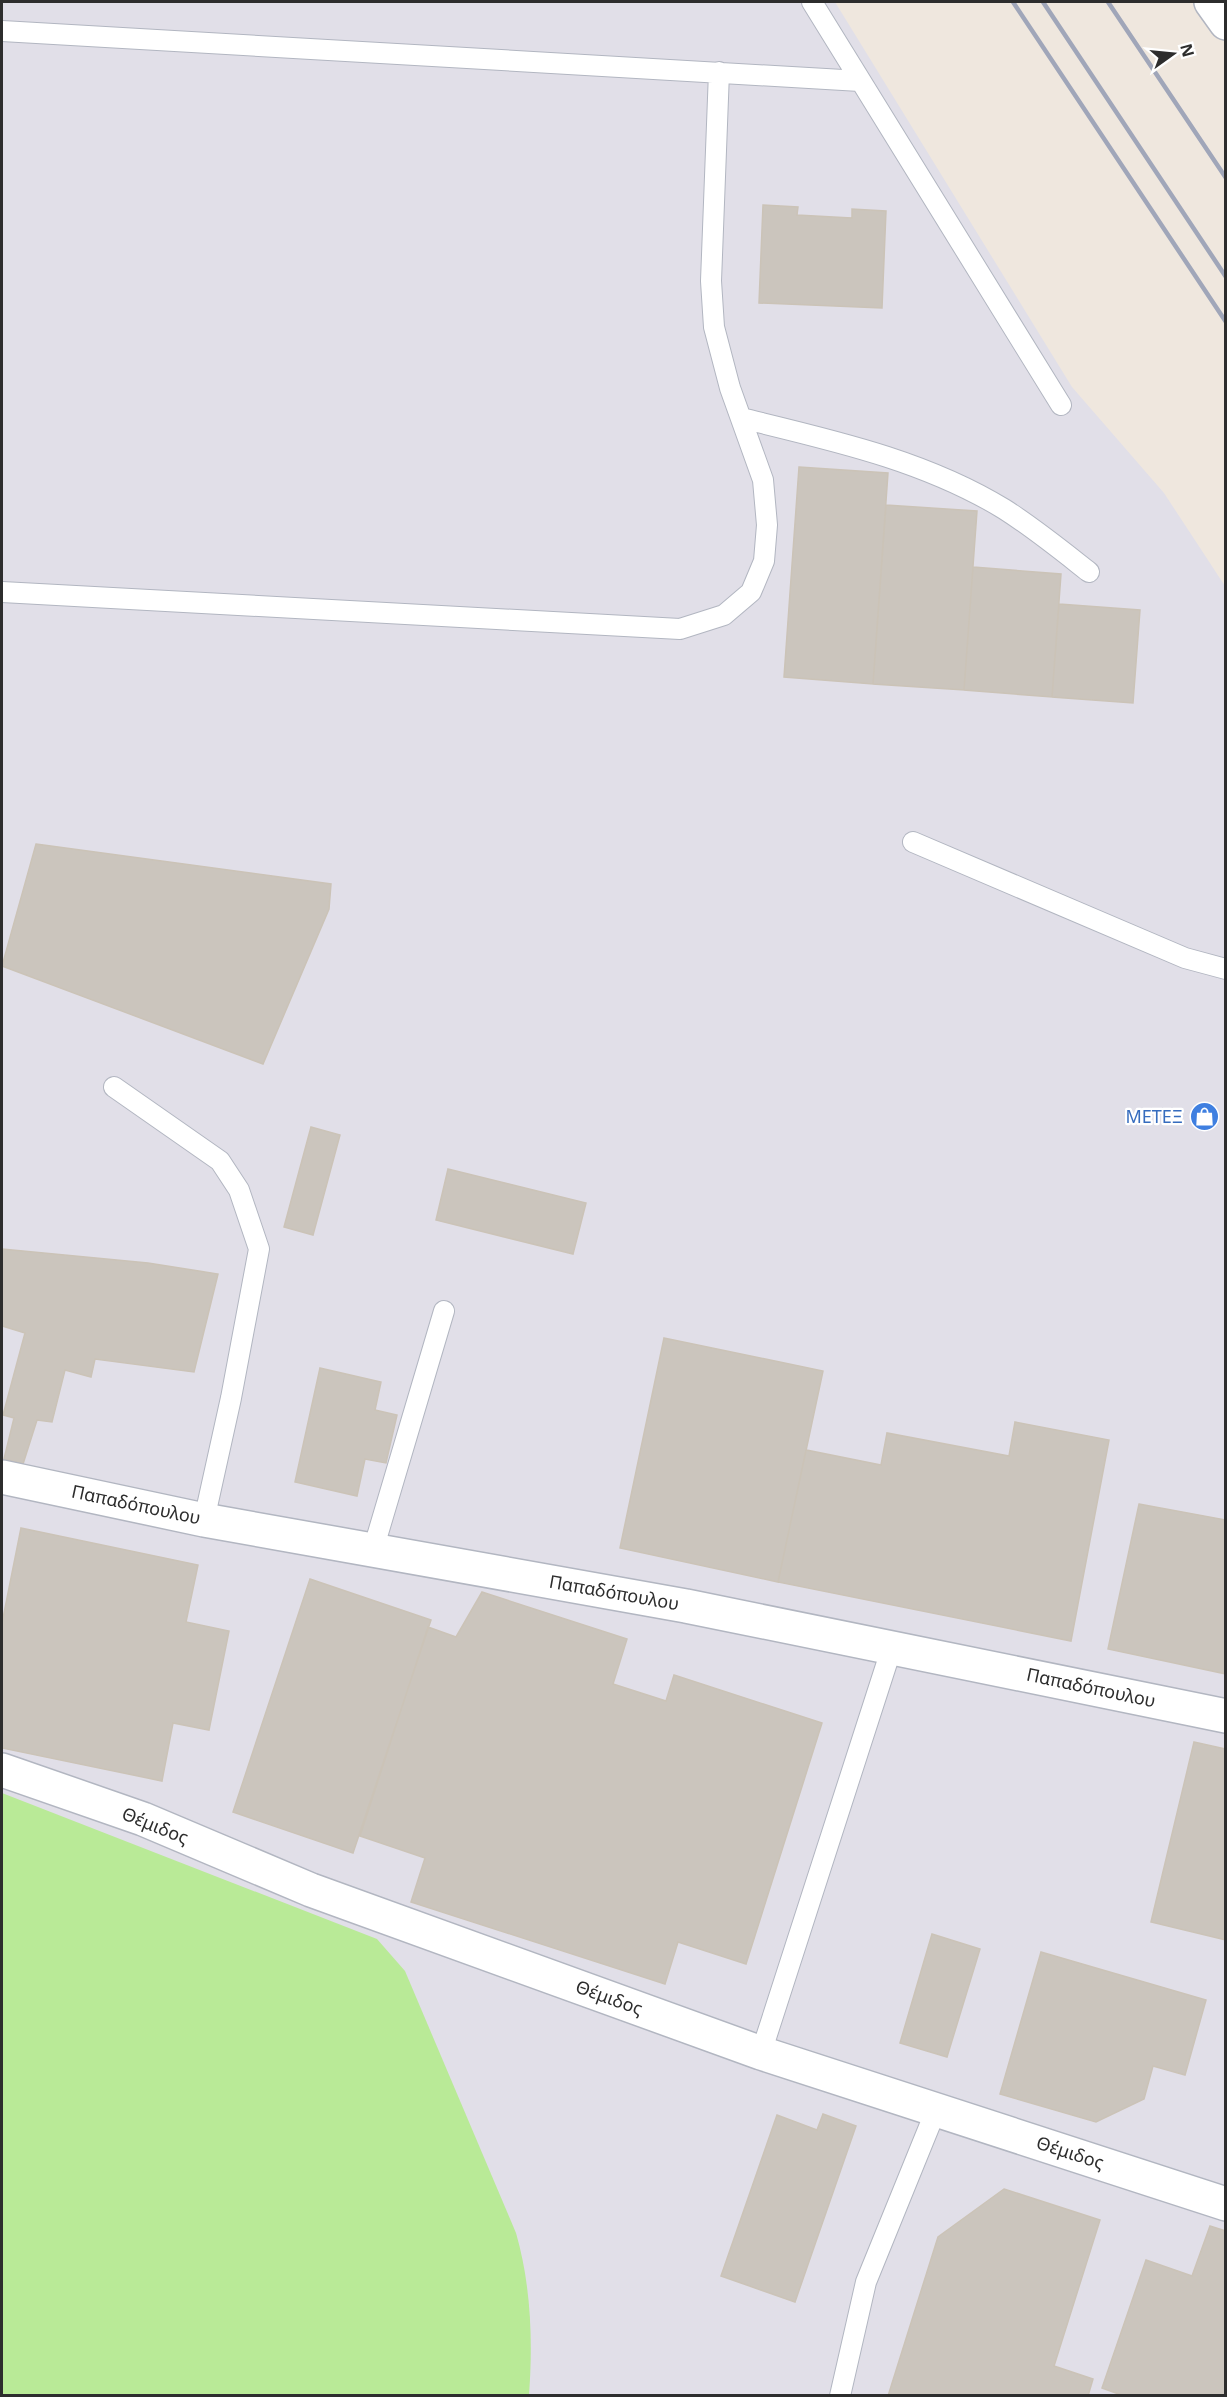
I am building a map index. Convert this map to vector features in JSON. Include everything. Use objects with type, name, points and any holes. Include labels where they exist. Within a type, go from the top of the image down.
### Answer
[{"type":"street","points":[[1211,2],[1226,23]]},
{"type":"street","name":"Παπαδόπουλου","points":[[2,1477],[204,1520],[686,1606],[1226,1716]]},
{"type":"street","name":"Θέμιδος","points":[[2,1770],[143,1819],[311,1890],[761,2053],[1226,2204]]},
{"type":"lane","points":[[812,2],[1061,405]]},
{"type":"lane","points":[[2,31],[860,81]]},
{"type":"lane","points":[[2,592],[680,629],[724,615],[751,592],[764,561],[767,525],[763,480],[741,418],[714,327],[711,281],[719,72]]},
{"type":"lane","points":[[741,418],[849,445],[918,467],[959,485],[1020,520],[1089,572]]},
{"type":"lane","points":[[912,842],[1185,958],[1226,969]]},
{"type":"lane","points":[[114,1087],[220,1161],[239,1190],[259,1249],[231,1398],[204,1520]]},
{"type":"lane","points":[[373,1550],[444,1311]]},
{"type":"lane","points":[[761,2053],[892,1647]]},
{"type":"lane","points":[[840,2396],[866,2282],[936,2110]]},
{"type":"shaded area","points":[[2,2],[835,2],[1072,387],[1164,493],[1225,586],[1225,2395],[2,2396]]},
{"type":"green space","points":[[2,1793],[377,1939],[405,1971],[516,2233],[525,2273],[530,2313],[529,2395],[2,2395]]},
{"type":"building","points":[[763,205],[798,207],[797,215],[852,218],[852,209],[886,211],[882,308],[759,303]]},
{"type":"building","points":[[799,467],[888,473],[873,684],[784,677]]},
{"type":"building","points":[[886,505],[977,511],[964,690],[873,684]]},
{"type":"building","points":[[973,567],[1061,574],[1052,697],[964,690]]},
{"type":"building","points":[[1059,604],[1140,610],[1133,703],[1052,697]]},
{"type":"building","points":[[36,844],[331,884],[329,909],[263,1064],[2,966]]},
{"type":"building","points":[[311,1127],[340,1135],[313,1235],[284,1227]]},
{"type":"building","points":[[448,1169],[586,1203],[573,1254],[436,1220]]},
{"type":"building","points":[[2,1249],[148,1263],[218,1274],[194,1372],[95,1359],[91,1377],[65,1370],[52,1422],[37,1420],[23,1464],[4,1459],[14,1418],[3,1415],[25,1333],[2,1326]]},
{"type":"building","points":[[664,1338],[823,1371],[778,1582],[620,1548]]},
{"type":"building","points":[[320,1368],[381,1382],[375,1410],[397,1415],[386,1463],[365,1459],[357,1496],[295,1482]]},
{"type":"building","points":[[1015,1422],[1109,1440],[1071,1641],[778,1582],[806,1450],[881,1465],[887,1433],[1009,1456]]},
{"type":"building","points":[[1139,1504],[1226,1520],[1226,1674],[1108,1649]]},
{"type":"building","points":[[21,1528],[198,1565],[186,1622],[229,1631],[209,1730],[173,1723],[162,1781],[2,1748],[2,1623]]},
{"type":"building","points":[[310,1579],[431,1620],[353,1853],[233,1812]]},
{"type":"building","points":[[482,1592],[627,1639],[613,1684],[666,1701],[674,1675],[822,1723],[746,1964],[678,1942],[665,1984],[411,1902],[425,1858],[360,1836],[428,1627],[456,1637]]},
{"type":"building","points":[[1194,1742],[1226,1749],[1226,1940],[1151,1922]]},
{"type":"building","points":[[932,1934],[980,1949],[947,2057],[900,2043]]},
{"type":"building","points":[[1041,1952],[1206,2000],[1185,2075],[1153,2066],[1144,2099],[1096,2122],[1000,2094]]},
{"type":"building","points":[[823,2114],[856,2126],[795,2302],[721,2276],[777,2115],[817,2130]]},
{"type":"building","points":[[1004,2189],[1100,2220],[1054,2366],[1093,2379],[1088,2396],[888,2396],[938,2237]]},
{"type":"building","points":[[1210,2226],[1226,2231],[1226,2396],[1124,2396],[1102,2388],[1146,2260],[1192,2276]]},
{"type":"railway","points":[[1013,2],[1226,322]]},
{"type":"railway","points":[[1043,2],[1226,277]]},
{"type":"railway","points":[[1108,2],[1226,178]]},
{"type":"place","name":"ΜΕΤΕΞ","points":[[1204,1117]]}]
